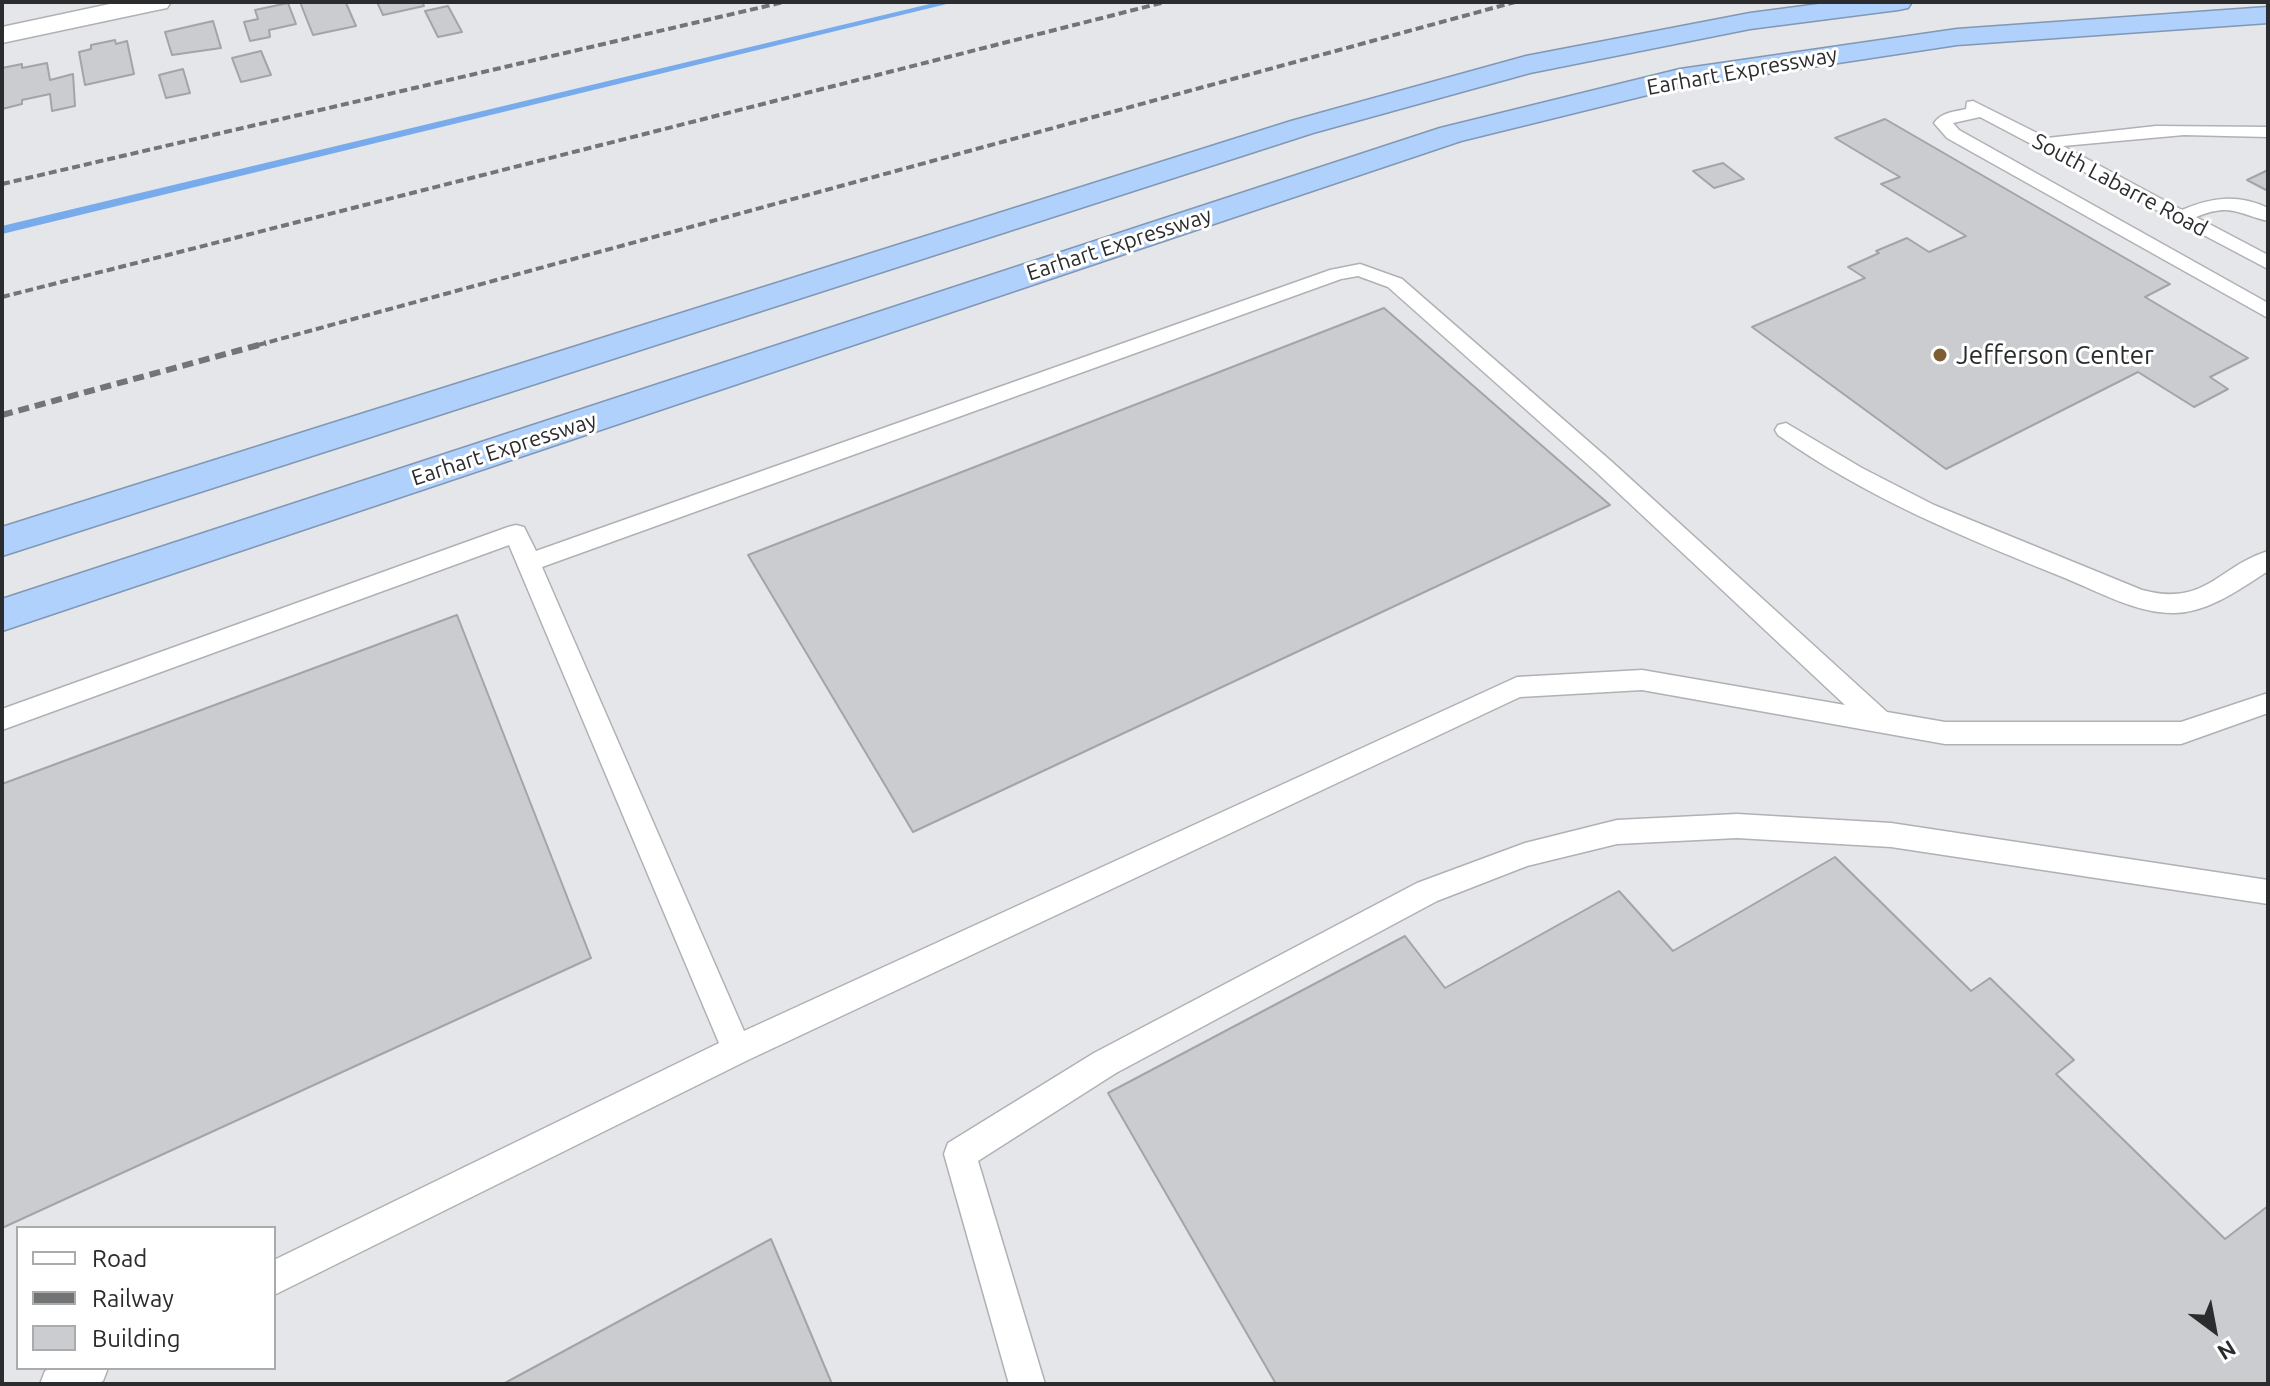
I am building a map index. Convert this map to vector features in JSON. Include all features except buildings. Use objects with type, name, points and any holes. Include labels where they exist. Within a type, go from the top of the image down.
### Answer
[{"type":"highway","name":"Earhart Expressway","points":[[2,542],[1302,127],[1526,65],[1750,21],[1898,2]]},
{"type":"highway","name":"Earhart Expressway","points":[[2,615],[1451,134],[1680,78],[1957,37],[2268,15]]},
{"type":"street","points":[[2,35],[157,2]]},
{"type":"lane","name":"South Labarre Road","points":[[2037,181],[1953,134],[1943,123],[1977,109],[2268,263]]},
{"type":"lane","points":[[2044,144],[2081,138],[2210,129],[2268,132]]},
{"type":"lane","points":[[2037,181],[2081,164]]},
{"type":"lane","points":[[2037,181],[2268,312]]},
{"type":"lane","points":[[2181,217],[2225,201],[2255,208],[2268,215]]},
{"type":"lane","points":[[527,563],[1337,274],[1360,270],[1395,283],[1603,466],[1881,723]]},
{"type":"lane","points":[[1786,430],[1828,461],[1922,508],[2126,593],[2172,605],[2195,602],[2268,560]]},
{"type":"lane","points":[[2,720],[516,533],[737,1050]]},
{"type":"lane","points":[[276,1277],[737,1050],[1517,687],[1642,680],[1945,733],[2181,733],[2268,703]]},
{"type":"lane","points":[[1027,1384],[960,1154],[1105,1063],[1427,892],[1525,855],[1617,832],[1737,826],[1891,835],[2268,892]]},
{"type":"lane","points":[[58,1384],[86,1370]]},
{"type":"waterway","points":[[2,230],[950,2]]},
{"type":"railway","points":[[2,184],[784,2]]},
{"type":"railway","points":[[2,297],[1165,2]]},
{"type":"railway","points":[[258,345],[1515,2]]},
{"type":"railway","points":[[2,415],[266,343]]},
{"type":"place","name":"Jefferson Center","points":[[1940,355]]}]
